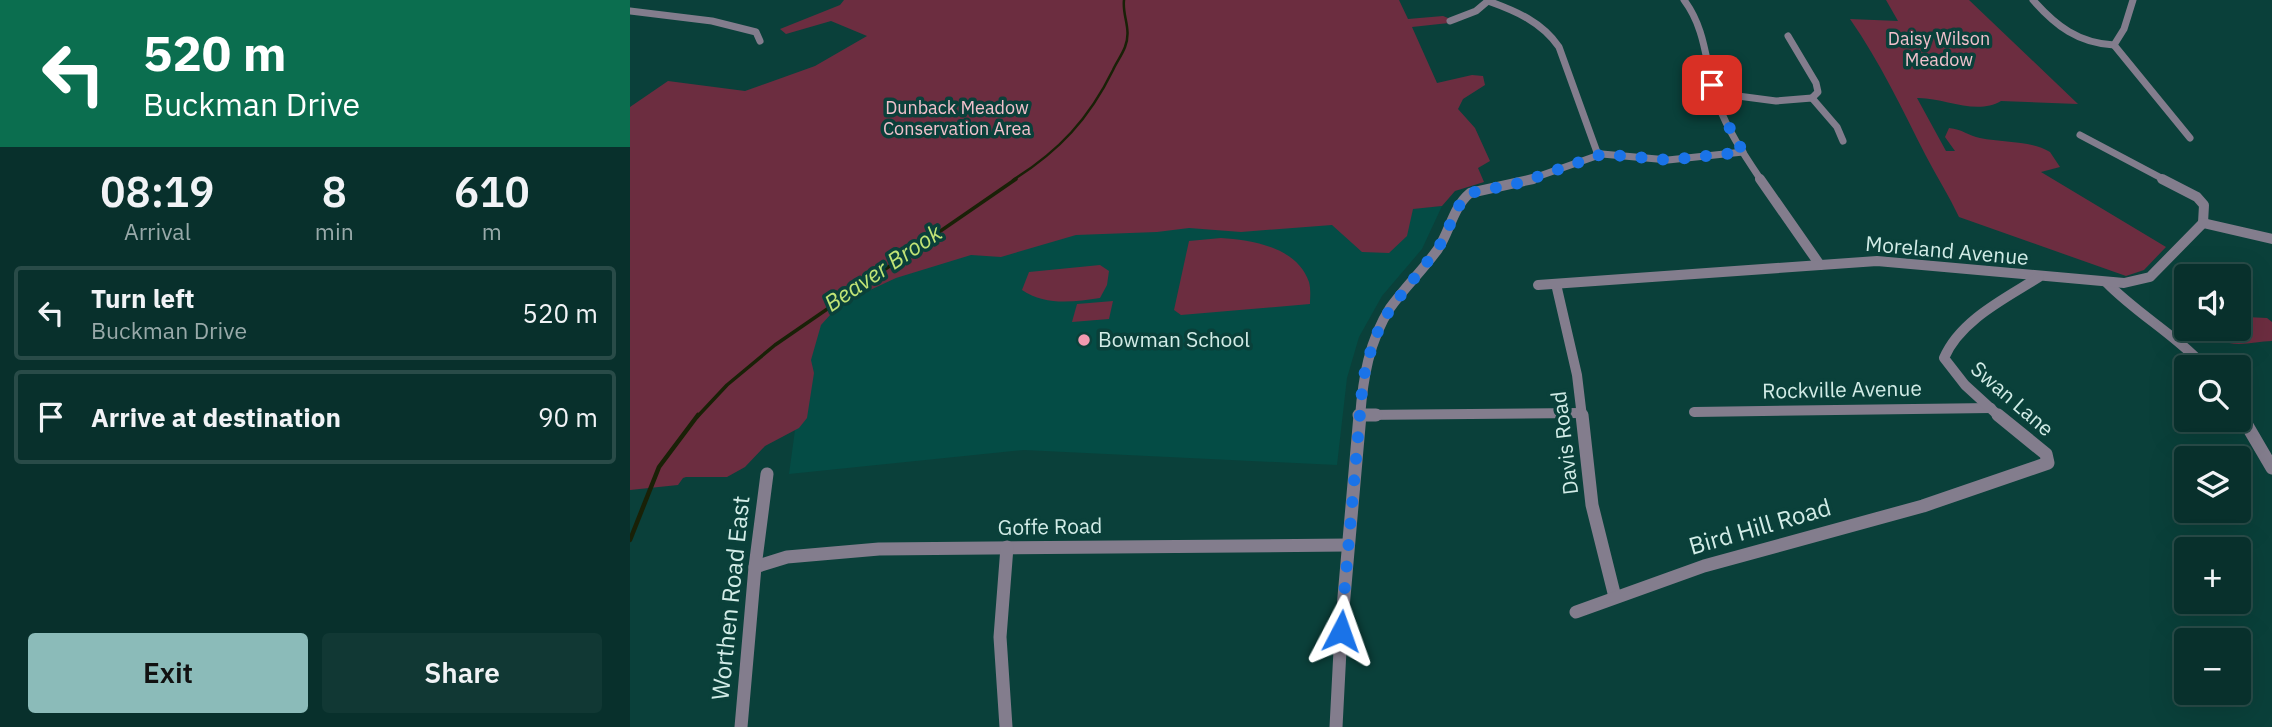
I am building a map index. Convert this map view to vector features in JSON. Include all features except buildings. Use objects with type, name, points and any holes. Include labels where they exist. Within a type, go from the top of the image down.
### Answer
[{"type":"street","points":[[1684,0],[1696,14],[1702,29],[1722,114],[1743,152],[1820,265]]},
{"type":"street","points":[[2033,0],[2050,20],[2073,36],[2096,44],[2114,45],[2190,138]]},
{"type":"street","points":[[2114,45],[2131,13],[2133,0]]},
{"type":"street","points":[[1450,21],[1467,16],[1488,1],[1536,22],[1549,31],[1559,47],[1598,155]]},
{"type":"street","points":[[630,12],[726,24],[756,32],[760,41]]},
{"type":"street","points":[[1715,93],[1774,102],[1798,102],[1812,98],[1818,92],[1816,83],[1788,36]]},
{"type":"street","points":[[1812,98],[1837,127],[1843,141]]},
{"type":"street","points":[[2080,135],[2187,190],[2204,205],[2203,223],[2272,239]]},
{"type":"street","points":[[1336,727],[1347,545],[1363,379],[1374,339],[1390,309],[1439,247],[1462,200],[1470,193],[1520,183],[1598,155],[1668,160],[1743,152]]},
{"type":"street","name":"Moreland Avenue","points":[[1538,285],[1877,261],[2124,283],[2150,277],[2203,223]]},
{"type":"street","name":"Swan Lane","points":[[1961,494],[2048,463],[2046,454],[1991,408],[1951,370],[1944,358],[1946,349],[1954,339],[1996,305],[2039,277]]},
{"type":"street","points":[[2106,282],[2118,296],[2193,355]]},
{"type":"street","name":"Davis Road","points":[[1556,284],[1577,374],[1592,505],[1615,597]]},
{"type":"street","name":"Rockville Avenue","points":[[1694,412],[1991,408]]},
{"type":"street","points":[[1359,415],[1581,413]]},
{"type":"street","points":[[2251,430],[2272,468]]},
{"type":"street","name":"Worthen Road East","points":[[741,727],[755,567],[767,474]]},
{"type":"street","name":"Bird Hill Road","points":[[1576,612],[1704,566],[1961,494]]},
{"type":"street","name":"Goffe Road","points":[[755,567],[787,557],[826,552],[1007,547],[1347,545]]},
{"type":"street","points":[[1006,727],[998,631],[999,593],[1007,547]]},
{"type":"shaded area","name":"Bowman School","points":[[1442,206],[1422,249],[1382,296],[1359,337],[1347,378],[1337,465],[1024,450],[789,474],[805,357],[836,242],[1297,218]]},
{"type":"green space","name":"Dunback Meadow Conservation Area","points":[[844,0],[1399,0],[1408,19],[1443,16],[1458,22],[1412,27],[1437,83],[1472,75],[1483,76],[1485,85],[1463,99],[1458,109],[1475,128],[1490,161],[1478,168],[1484,182],[1455,191],[1442,206],[1413,209],[1407,236],[1389,253],[1362,252],[1332,225],[1241,232],[1189,228],[1076,235],[1001,257],[971,255],[896,278],[840,304],[821,325],[811,360],[814,373],[807,418],[799,428],[765,446],[745,467],[727,477],[686,477],[678,485],[630,490],[630,107],[668,81],[745,91],[815,66],[867,36],[831,21],[786,34],[780,29],[840,5]]},
{"type":"green space","name":"Daisy Wilson Meadow","points":[[1886,0],[1969,0],[2078,104],[2001,101],[1981,107],[1917,98],[1946,151],[1955,151],[1945,137],[1949,128],[1980,138],[2034,145],[2050,152],[2060,167],[2041,172],[2166,247],[2144,270],[2126,276],[1959,217],[1881,69],[1850,19],[1898,21]]},
{"type":"green space","points":[[1221,238],[1272,248],[1295,261],[1309,282],[1310,304],[1181,315],[1174,310],[1189,241]]},
{"type":"green space","points":[[1100,265],[1109,271],[1107,285],[1100,298],[1050,301],[1022,290],[1029,272]]},
{"type":"green space","points":[[1113,301],[1109,319],[1072,322],[1077,304]]},
{"type":"green space","points":[[2251,317],[2267,318],[2272,322],[2272,341],[2229,343],[2228,341],[2251,341]]},
{"type":"waterway","name":"Beaver Brook","points":[[1013,180],[1059,145],[1083,119],[1104,88],[1127,40],[1124,0]]},
{"type":"waterway","name":"Beaver Brook","points":[[697,417],[727,385],[775,345],[1016,179]]},
{"type":"waterway","name":"Beaver Brook","points":[[630,540],[659,467],[698,415]]},
{"type":"place","name":"Bowman School","points":[[1084,340]]},
{"type":"route","points":[[1341,631],[1363,379],[1374,339],[1390,309],[1439,247],[1462,200],[1470,193],[1520,183],[1602,154],[1668,160],[1743,152],[1722,114],[1712,85]]}]
